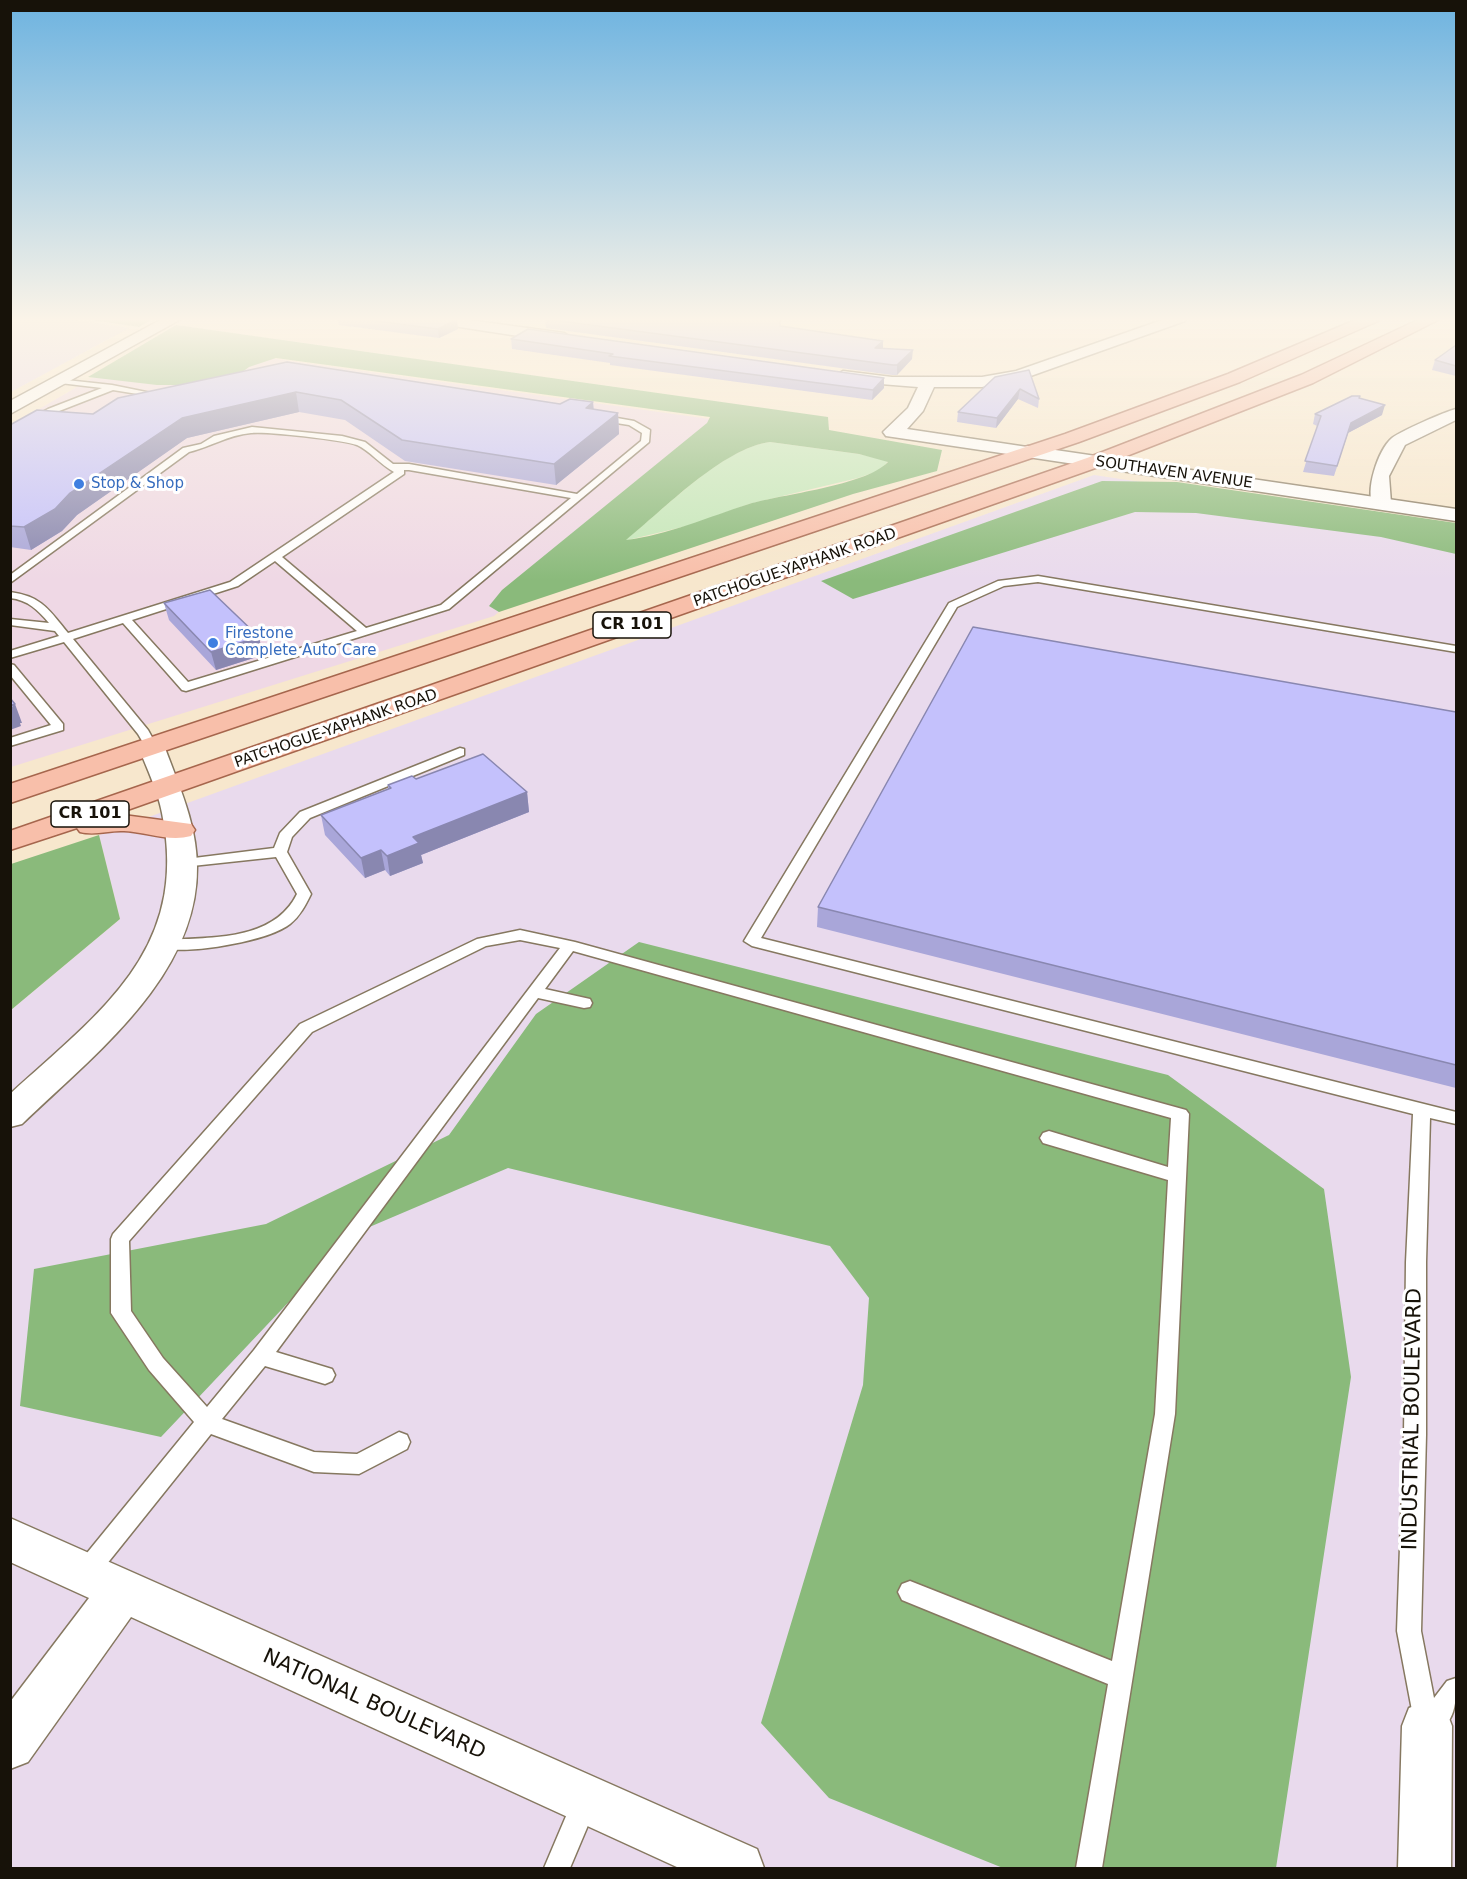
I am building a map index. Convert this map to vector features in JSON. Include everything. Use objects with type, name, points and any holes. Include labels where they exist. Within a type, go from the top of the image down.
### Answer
[{"type":"main road","name":"PATCHOGUE-YAPHANK ROAD","points":[[10,794],[1162,406]]},
{"type":"main road","name":"PATCHOGUE-YAPHANK ROAD","points":[[10,841],[170,787],[1094,462],[1238,406]]},
{"type":"main road","points":[[10,846],[106,823],[122,822],[180,830]]},
{"type":"street","name":"SOUTHAVEN AVENUE","points":[[918,406],[912,416],[892,432],[1456,515]]},
{"type":"street","points":[[1381,503],[1380,476],[1398,442],[1456,414]]},
{"type":"street","points":[[10,1115],[116,1013],[155,965],[166,945],[180,908],[183,863],[180,830],[170,787],[152,748]]},
{"type":"street","name":"NATIONAL BOULEVARD","points":[[10,1539],[738,1869]]},
{"type":"street","points":[[10,1744],[103,1582]]},
{"type":"street","name":"INDUSTRIAL BOULEVARD","points":[[1424,1869],[1442,1708]]},
{"type":"lane","points":[[10,433],[65,406]]},
{"type":"lane","points":[[125,619],[186,687],[445,607],[645,442],[647,432],[631,423],[586,415]]},
{"type":"lane","points":[[10,580],[186,450],[204,446],[217,438],[252,430],[342,439],[362,444],[401,472],[234,584],[216,592],[125,619],[63,632],[10,655]]},
{"type":"lane","points":[[392,467],[418,468],[579,497]]},
{"type":"lane","points":[[276,557],[366,633]]},
{"type":"lane","points":[[1456,649],[1038,579],[1002,582],[953,605],[752,941],[1456,1118]]},
{"type":"lane","points":[[10,595],[35,602],[63,632],[144,733],[152,748]]},
{"type":"lane","points":[[10,622],[63,632]]},
{"type":"lane","points":[[10,742],[59,727],[11,670]]},
{"type":"lane","points":[[166,945],[244,938],[280,926],[300,910],[304,894],[280,852],[285,836],[305,815],[460,752]]},
{"type":"lane","points":[[183,863],[280,852]]},
{"type":"lane","points":[[399,1442],[359,1464],[314,1462],[209,1424],[156,1364],[121,1313],[120,1239],[306,1028],[482,942],[520,935],[570,945],[1180,1114],[1165,1414],[1089,1869]]},
{"type":"lane","points":[[103,1582],[209,1424],[570,945]]},
{"type":"lane","points":[[534,992],[584,1003]]},
{"type":"lane","name":"INDUSTRIAL BOULEVARD","points":[[1422,1109],[1416,1262],[1415,1435],[1409,1631],[1442,1708]]},
{"type":"lane","points":[[1049,1138],[1177,1176]]},
{"type":"lane","points":[[261,1356],[325,1375]]},
{"type":"lane","points":[[910,1592],[1121,1677]]},
{"type":"lane","points":[[557,1869],[586,1802]]},
{"type":"shaded area","points":[[45,406],[614,406],[717,420],[494,616],[11,767],[10,426]]},
{"type":"shaded area","points":[[1094,475],[1456,529],[1456,1868],[11,1868],[11,1010],[120,919],[99,835]]},
{"type":"green space","points":[[627,406],[748,406],[828,417],[829,430],[942,450],[937,471],[853,494],[499,612],[489,606],[502,590],[707,423],[710,417]],"holes":[[[770,442],[859,454],[888,462],[877,470],[843,483],[764,500],[673,530],[626,540],[694,482],[733,456],[752,447]]]},
{"type":"green space","points":[[770,442],[859,454],[888,461],[881,470],[858,478],[749,504],[691,525],[624,541],[713,468],[732,456]]},
{"type":"green space","points":[[1102,481],[1177,482],[1456,523],[1456,554],[1381,537],[1196,513],[1135,512],[853,599],[821,581]]},
{"type":"green space","points":[[99,835],[120,919],[11,1010],[11,864]]},
{"type":"green space","points":[[639,942],[1168,1075],[1324,1189],[1351,1377],[1276,1868],[1003,1868],[829,1798],[761,1723],[863,1385],[869,1298],[830,1246],[508,1168],[353,1234],[161,1437],[20,1406],[34,1269],[266,1224],[449,1135],[536,1014]]},
{"type":"building","points":[[106,406],[236,406],[182,418],[70,493],[55,509],[24,527],[10,526],[10,425],[37,410],[93,414]]},
{"type":"building","points":[[350,406],[589,406],[586,408],[618,413],[554,464],[402,440]]},
{"type":"building","points":[[965,406],[1007,406],[997,418],[958,412]]},
{"type":"building","points":[[1332,406],[1384,406],[1351,423],[1337,466],[1305,461],[1321,416],[1315,414]]},
{"type":"building","points":[[210,590],[259,637],[211,652],[164,603]]},
{"type":"building","points":[[973,627],[1456,712],[1456,1065],[818,907]]},
{"type":"building","points":[[10,698],[15,704],[10,709]]},
{"type":"building","points":[[483,754],[527,792],[413,837],[419,843],[387,856],[381,850],[361,858],[321,815],[391,788],[388,785],[412,776],[416,779]]},
{"type":"place","name":"Stop & Shop","points":[[79,484]]},
{"type":"place","name":"Firestone Complete Auto Care","points":[[213,643]]}]
